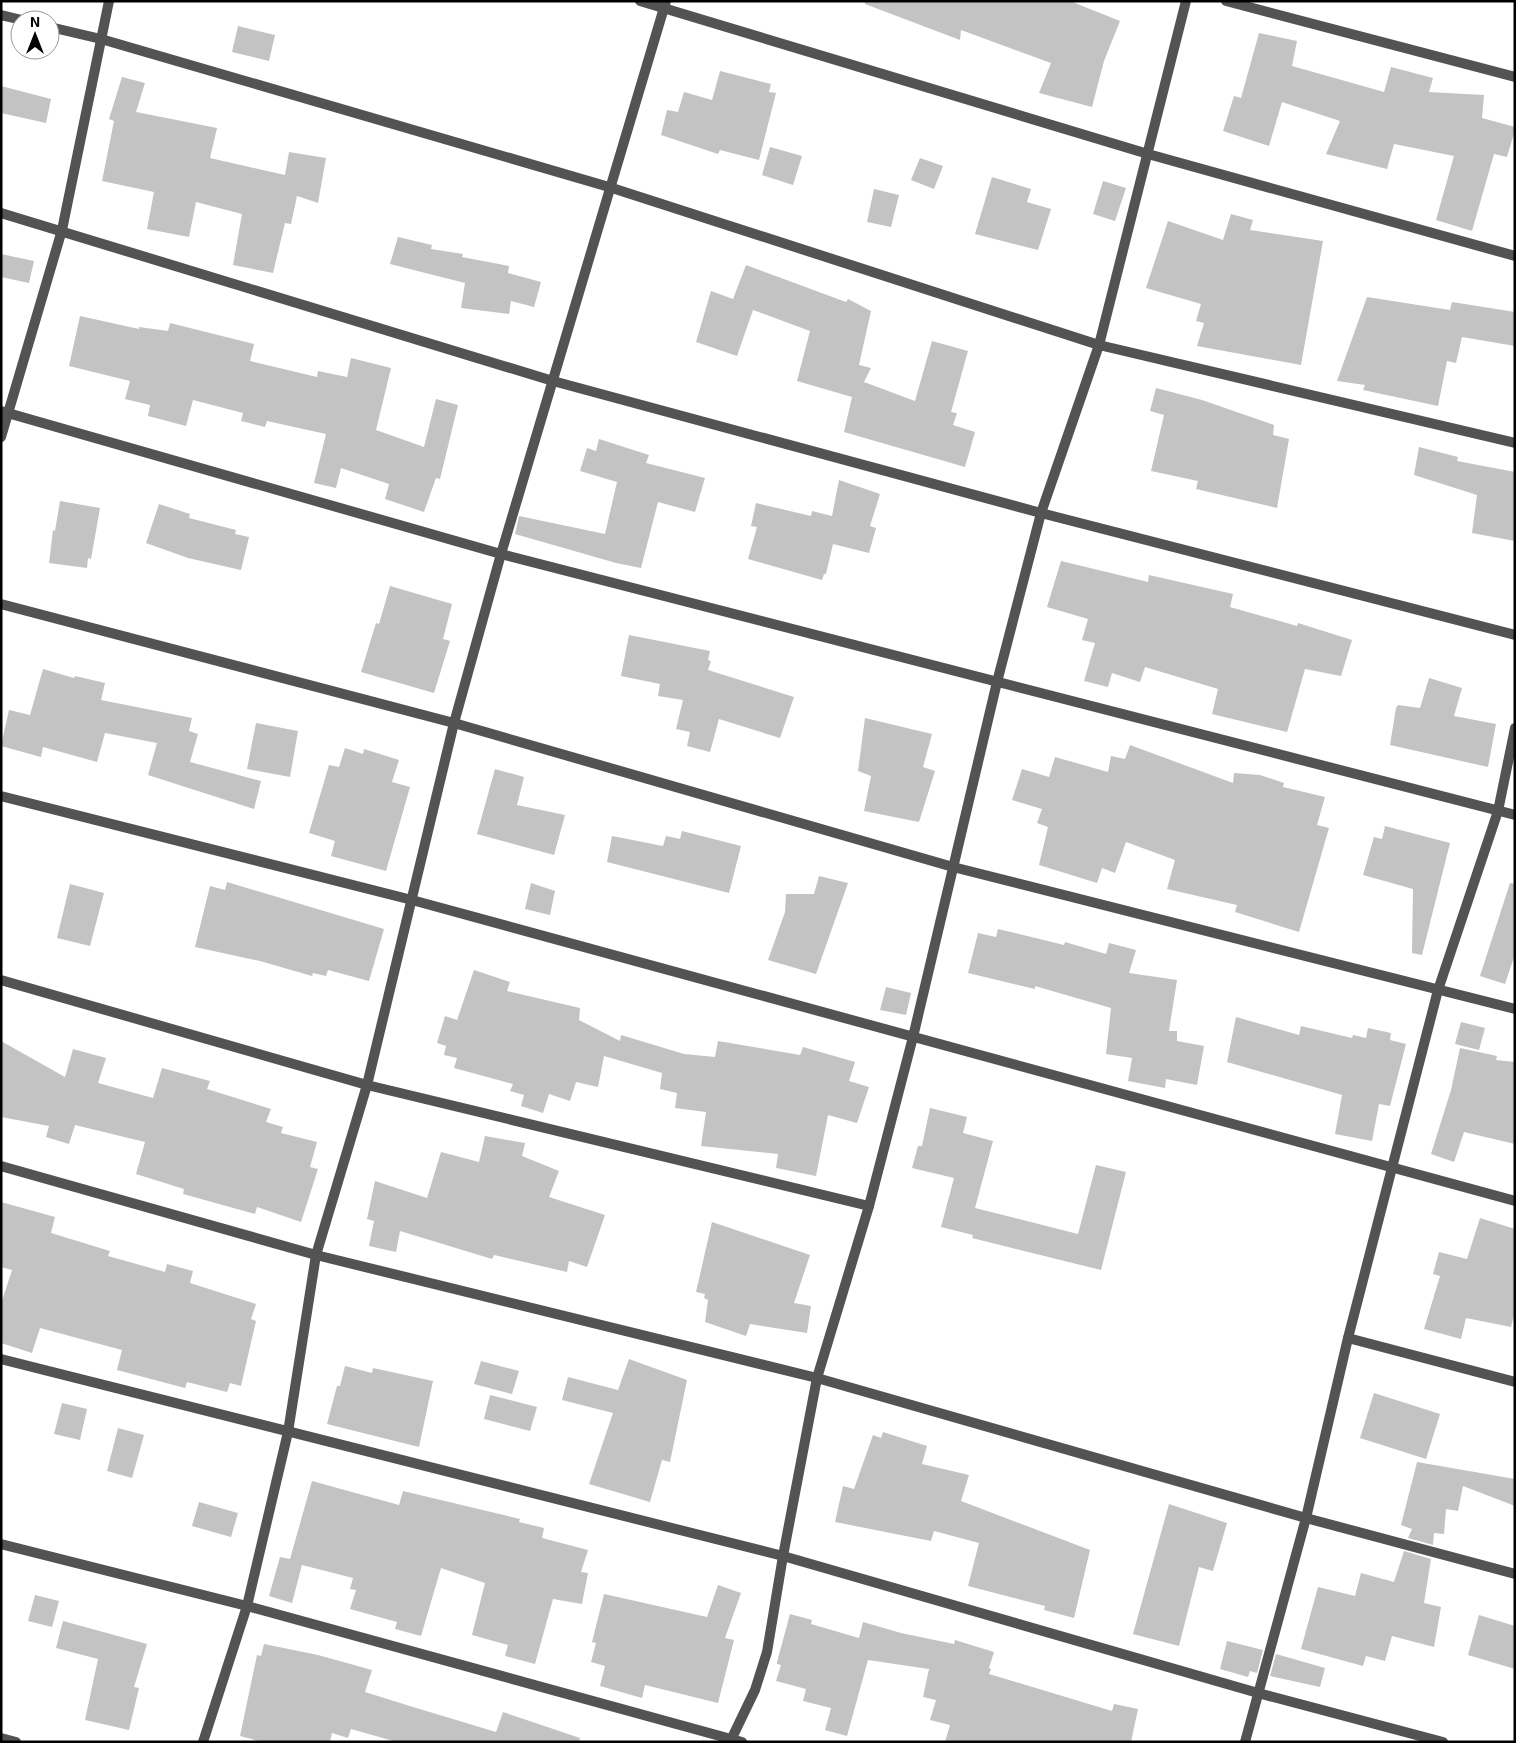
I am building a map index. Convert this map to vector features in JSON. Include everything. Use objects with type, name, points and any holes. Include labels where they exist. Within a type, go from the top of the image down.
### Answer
[{"type":"street","points":[[1,437],[5,412],[62,230],[109,1]]},
{"type":"street","points":[[640,1],[665,4],[1148,154],[1515,256]]},
{"type":"street","points":[[730,1740],[762,1672],[817,1378],[869,1206],[913,1037],[997,682],[1041,513],[1099,345],[1186,1]]},
{"type":"street","points":[[1226,1],[1515,76]]},
{"type":"street","points":[[203,1742],[248,1606],[288,1432],[316,1255],[367,1085],[454,723],[501,554],[665,4]]},
{"type":"street","points":[[60,29],[101,39],[609,187],[1099,345],[1515,443]]},
{"type":"street","points":[[1,213],[553,381],[1041,513],[1515,635]]},
{"type":"street","points":[[5,412],[501,554],[1515,816]]},
{"type":"street","points":[[1,604],[454,723],[953,867],[1515,1009]]},
{"type":"street","points":[[1245,1742],[1306,1518],[1348,1338],[1438,990],[1498,811],[1515,728]]},
{"type":"street","points":[[1,796],[412,900],[1515,1201]]},
{"type":"street","points":[[1,980],[367,1085],[869,1206]]},
{"type":"street","points":[[1,1166],[316,1255],[817,1378],[1306,1518],[1515,1574]]},
{"type":"street","points":[[1348,1338],[1515,1382]]},
{"type":"street","points":[[1,1359],[783,1556],[1258,1693],[1443,1742]]},
{"type":"street","points":[[1,1544],[248,1606],[742,1742]]},
{"type":"street","points":[[1,1738],[16,1742]]},
{"type":"building","points":[[865,1],[1070,1],[1120,21],[1104,61],[1092,107],[1039,93],[1051,63],[961,30],[960,40],[865,4]]},
{"type":"building","points":[[238,26],[275,35],[269,61],[232,52]]},
{"type":"building","points":[[1259,33],[1297,41],[1292,66],[1384,92],[1391,67],[1433,78],[1429,92],[1484,95],[1482,118],[1515,127],[1515,130],[1507,157],[1494,154],[1472,231],[1436,220],[1454,156],[1394,144],[1387,169],[1326,154],[1340,121],[1282,102],[1269,146],[1223,131],[1234,96],[1241,98]]},
{"type":"building","points":[[720,71],[771,84],[769,92],[776,93],[759,160],[720,150],[718,154],[661,135],[667,110],[678,112],[684,92],[712,100]]},
{"type":"building","points":[[122,77],[145,83],[136,112],[217,128],[210,158],[285,175],[289,152],[326,158],[318,203],[297,196],[291,224],[285,223],[273,273],[233,265],[242,214],[196,202],[189,237],[147,229],[154,192],[102,181],[114,121],[109,119]]},
{"type":"building","points":[[1,86],[51,99],[46,123],[1,113]]},
{"type":"building","points":[[770,147],[802,156],[793,185],[762,175]]},
{"type":"building","points":[[920,158],[943,166],[934,189],[911,180]]},
{"type":"building","points":[[992,177],[1031,189],[1027,202],[1051,209],[1038,250],[975,234]]},
{"type":"building","points":[[1103,181],[1126,188],[1115,221],[1093,214]]},
{"type":"building","points":[[874,189],[899,195],[891,227],[867,222]]},
{"type":"building","points":[[1231,214],[1253,220],[1250,230],[1323,241],[1301,365],[1197,346],[1204,323],[1196,321],[1201,304],[1146,288],[1168,221],[1223,240]]},
{"type":"building","points":[[398,237],[432,245],[431,249],[463,254],[462,257],[509,266],[508,273],[541,282],[534,307],[511,301],[509,314],[461,308],[465,283],[390,264]]},
{"type":"building","points":[[1,254],[34,261],[29,283],[1,277]]},
{"type":"building","points":[[746,265],[846,302],[848,299],[871,311],[859,365],[871,368],[864,382],[915,401],[932,341],[968,351],[951,412],[957,413],[953,425],[975,432],[965,467],[844,432],[852,397],[797,381],[810,331],[753,310],[737,356],[696,342],[711,291],[733,299]]},
{"type":"building","points":[[1367,297],[1450,310],[1452,302],[1515,312],[1515,346],[1462,337],[1456,363],[1447,361],[1438,406],[1363,390],[1365,385],[1337,381]]},
{"type":"building","points":[[80,316],[139,329],[139,327],[168,331],[170,323],[254,344],[250,361],[317,377],[318,371],[347,377],[351,358],[391,368],[376,430],[424,447],[436,399],[458,405],[440,479],[436,478],[424,512],[385,499],[389,484],[341,468],[336,488],[314,483],[326,434],[267,421],[265,427],[241,421],[243,413],[193,400],[186,426],[148,416],[150,405],[125,399],[130,381],[69,366]]},
{"type":"building","points":[[1156,388],[1202,400],[1274,425],[1273,435],[1289,439],[1277,508],[1196,489],[1198,481],[1151,471],[1164,415],[1150,411]]},
{"type":"building","points":[[599,439],[649,455],[646,463],[705,478],[695,512],[658,502],[641,568],[616,563],[515,534],[519,516],[605,534],[617,482],[580,471],[587,448],[596,451]]},
{"type":"building","points":[[1419,447],[1458,457],[1457,461],[1515,472],[1515,541],[1472,533],[1477,495],[1414,475]]},
{"type":"building","points":[[839,480],[880,494],[870,526],[876,528],[869,553],[833,544],[826,574],[824,574],[822,580],[748,559],[757,527],[751,526],[756,503],[811,516],[812,511],[832,516]]},
{"type":"building","points":[[60,501],[100,508],[91,559],[88,558],[87,568],[49,563],[53,530],[55,531]]},
{"type":"building","points":[[159,504],[190,514],[189,518],[236,530],[235,534],[249,537],[241,570],[188,558],[146,543]]},
{"type":"building","points":[[1061,561],[1148,582],[1149,575],[1233,594],[1230,607],[1297,626],[1298,623],[1352,640],[1341,676],[1305,669],[1287,732],[1212,714],[1218,689],[1145,667],[1140,682],[1112,673],[1108,687],[1084,681],[1095,643],[1082,640],[1088,619],[1047,607]]},
{"type":"building","points":[[390,586],[452,604],[443,639],[450,641],[434,693],[361,672],[376,623],[379,624]]},
{"type":"building","points":[[629,635],[710,651],[708,660],[711,661],[708,670],[794,697],[780,738],[719,719],[710,752],[687,746],[690,732],[676,729],[683,700],[658,696],[660,684],[621,676]]},
{"type":"building","points":[[43,669],[74,678],[75,676],[105,683],[101,700],[192,718],[189,731],[198,734],[190,762],[261,781],[254,809],[148,775],[157,743],[105,733],[97,762],[43,747],[41,757],[1,746],[9,710],[30,715]]},
{"type":"building","points":[[1429,678],[1462,688],[1454,716],[1496,724],[1488,767],[1390,745],[1396,708],[1398,705],[1420,708]]},
{"type":"building","points":[[865,718],[932,734],[923,767],[935,771],[919,822],[864,811],[871,776],[858,771]]},
{"type":"building","points":[[256,723],[298,731],[290,777],[247,769]]},
{"type":"building","points":[[1130,745],[1233,783],[1234,773],[1260,775],[1284,783],[1283,787],[1325,797],[1317,825],[1329,828],[1299,932],[1235,912],[1237,905],[1167,889],[1175,860],[1126,842],[1115,873],[1102,868],[1097,883],[1039,865],[1048,827],[1037,823],[1042,809],[1012,800],[1022,769],[1049,777],[1055,757],[1108,772],[1111,756],[1125,759]]},
{"type":"building","points":[[345,748],[363,754],[364,749],[399,760],[392,782],[410,787],[386,871],[331,856],[335,841],[309,833],[329,765],[339,767]]},
{"type":"building","points":[[495,769],[524,777],[517,805],[565,815],[554,855],[477,834]]},
{"type":"building","points":[[1385,826],[1450,843],[1422,955],[1412,953],[1413,889],[1363,875],[1374,837],[1382,839]]},
{"type":"building","points":[[682,831],[741,846],[729,893],[607,862],[612,836],[663,846],[666,836],[680,839]]},
{"type":"building","points":[[819,876],[848,883],[816,974],[768,960],[785,912],[786,894],[814,894]]},
{"type":"building","points":[[227,882],[384,929],[369,981],[328,970],[326,976],[313,973],[312,976],[260,961],[195,947],[210,886],[225,890]]},
{"type":"building","points":[[531,883],[555,891],[550,915],[525,909]]},
{"type":"building","points":[[1510,883],[1515,884],[1515,954],[1505,984],[1480,976]]},
{"type":"building","points":[[70,884],[104,893],[90,946],[57,938]]},
{"type":"building","points":[[998,929],[1064,945],[1065,942],[1106,954],[1109,943],[1136,950],[1129,973],[1177,980],[1169,1031],[1177,1031],[1177,1041],[1204,1046],[1197,1085],[1166,1079],[1165,1088],[1128,1081],[1132,1058],[1106,1054],[1111,1008],[1035,986],[1035,989],[968,973],[978,933],[996,937]]},
{"type":"building","points":[[474,970],[510,982],[507,991],[580,1008],[579,1020],[620,1041],[621,1035],[684,1054],[715,1057],[718,1041],[800,1055],[803,1047],[855,1062],[849,1081],[869,1087],[857,1123],[828,1115],[816,1176],[776,1168],[778,1154],[701,1146],[706,1112],[675,1108],[677,1093],[660,1089],[662,1073],[604,1056],[598,1087],[576,1082],[570,1101],[549,1094],[543,1113],[521,1106],[524,1095],[510,1091],[513,1084],[454,1068],[457,1058],[444,1055],[446,1046],[437,1043],[445,1016],[457,1020]]},
{"type":"building","points":[[886,987],[911,993],[906,1015],[880,1010]]},
{"type":"building","points":[[1236,1017],[1299,1035],[1301,1026],[1352,1038],[1353,1035],[1366,1038],[1368,1028],[1391,1033],[1390,1040],[1406,1044],[1390,1106],[1379,1104],[1372,1141],[1335,1134],[1342,1095],[1227,1062]]},
{"type":"building","points":[[1461,1022],[1485,1028],[1479,1050],[1455,1044]]},
{"type":"building","points":[[1,1041],[65,1077],[73,1049],[106,1058],[98,1083],[153,1098],[162,1068],[210,1081],[207,1089],[271,1109],[266,1122],[283,1127],[281,1133],[317,1142],[310,1167],[318,1169],[301,1222],[257,1207],[255,1214],[183,1194],[184,1189],[136,1174],[145,1142],[75,1125],[69,1144],[46,1137],[49,1126],[1,1117]]},
{"type":"building","points":[[1460,1048],[1497,1056],[1496,1060],[1515,1062],[1515,1144],[1464,1132],[1454,1162],[1431,1154],[1451,1090]]},
{"type":"building","points":[[930,1108],[967,1117],[963,1133],[993,1141],[975,1208],[1078,1234],[1096,1165],[1126,1172],[1101,1270],[972,1238],[973,1235],[941,1227],[954,1178],[912,1168],[918,1146],[922,1146]]},
{"type":"building","points":[[485,1136],[525,1143],[522,1156],[559,1171],[549,1197],[605,1215],[587,1267],[569,1261],[567,1272],[494,1255],[492,1259],[400,1231],[396,1252],[369,1246],[374,1221],[367,1219],[375,1181],[427,1198],[441,1152],[479,1162]]},
{"type":"building","points":[[1,1202],[55,1217],[51,1233],[110,1251],[108,1256],[165,1272],[167,1264],[193,1271],[190,1283],[256,1304],[251,1319],[256,1321],[241,1386],[230,1383],[227,1392],[187,1382],[185,1388],[117,1370],[122,1350],[40,1328],[32,1353],[1,1343],[1,1304],[12,1270],[1,1267]]},
{"type":"building","points":[[1480,1218],[1515,1229],[1515,1311],[1511,1327],[1466,1318],[1461,1339],[1424,1329],[1440,1276],[1433,1274],[1439,1252],[1467,1259]]},
{"type":"building","points":[[712,1222],[810,1255],[794,1303],[811,1306],[807,1333],[750,1324],[746,1336],[705,1322],[708,1300],[704,1298],[705,1294],[696,1292]]},
{"type":"building","points":[[629,1359],[687,1380],[670,1462],[662,1460],[650,1502],[589,1484],[613,1413],[562,1400],[568,1377],[618,1390]]},
{"type":"building","points":[[481,1361],[519,1371],[512,1394],[474,1384]]},
{"type":"building","points":[[345,1366],[372,1373],[373,1368],[433,1381],[419,1447],[327,1424],[337,1386],[340,1386]]},
{"type":"building","points":[[1374,1393],[1440,1414],[1426,1459],[1360,1438]]},
{"type":"building","points":[[490,1395],[537,1407],[530,1431],[484,1419]]},
{"type":"building","points":[[62,1403],[87,1409],[80,1440],[54,1434]]},
{"type":"building","points":[[118,1428],[144,1435],[132,1478],[107,1471]]},
{"type":"building","points":[[883,1432],[927,1446],[922,1464],[969,1475],[961,1501],[1090,1550],[1074,1618],[1044,1610],[1045,1606],[968,1586],[979,1543],[934,1531],[931,1541],[835,1522],[843,1486],[854,1489],[873,1435],[881,1438]]},
{"type":"building","points":[[1417,1462],[1515,1479],[1515,1506],[1463,1486],[1458,1511],[1446,1509],[1444,1534],[1434,1533],[1433,1545],[1408,1538],[1412,1529],[1401,1525]]},
{"type":"building","points":[[312,1481],[399,1505],[403,1491],[520,1519],[519,1522],[544,1528],[542,1538],[588,1550],[581,1572],[588,1573],[582,1604],[553,1599],[535,1664],[505,1656],[508,1645],[472,1635],[485,1583],[441,1568],[421,1636],[395,1629],[397,1622],[350,1609],[356,1590],[350,1589],[353,1578],[302,1565],[292,1603],[269,1596],[280,1557],[290,1559]]},
{"type":"building","points":[[199,1502],[238,1513],[231,1537],[192,1526]]},
{"type":"building","points":[[1169,1504],[1227,1523],[1213,1571],[1199,1567],[1179,1646],[1133,1634]]},
{"type":"building","points":[[1404,1551],[1431,1559],[1424,1603],[1441,1607],[1434,1647],[1392,1636],[1385,1661],[1366,1656],[1363,1666],[1301,1649],[1318,1587],[1355,1596],[1361,1573],[1394,1582]]},
{"type":"building","points":[[718,1585],[741,1593],[725,1638],[734,1640],[718,1703],[645,1685],[642,1698],[600,1686],[605,1666],[591,1662],[596,1643],[592,1642],[604,1594],[707,1617]]},
{"type":"building","points":[[35,1595],[59,1601],[52,1627],[28,1621]]},
{"type":"building","points":[[790,1614],[812,1620],[811,1624],[859,1638],[863,1622],[901,1633],[954,1644],[955,1640],[994,1652],[989,1674],[1112,1711],[1114,1704],[1138,1709],[1131,1742],[945,1742],[950,1725],[930,1720],[936,1700],[923,1697],[929,1669],[868,1660],[847,1736],[825,1730],[831,1708],[803,1701],[806,1689],[776,1681],[781,1665],[777,1664],[777,1662]]},
{"type":"building","points":[[1479,1615],[1515,1626],[1515,1669],[1468,1655]]},
{"type":"building","points":[[63,1621],[147,1644],[134,1687],[139,1688],[129,1730],[85,1720],[98,1659],[56,1648]]},
{"type":"building","points":[[1227,1641],[1263,1650],[1257,1673],[1250,1671],[1248,1677],[1220,1669]]},
{"type":"building","points":[[264,1644],[318,1655],[372,1670],[365,1692],[413,1707],[496,1732],[503,1712],[580,1738],[579,1742],[397,1742],[351,1729],[348,1738],[332,1733],[330,1742],[262,1742],[240,1736],[257,1655],[261,1656]]},
{"type":"building","points":[[1276,1654],[1325,1668],[1320,1687],[1270,1676]]}]
